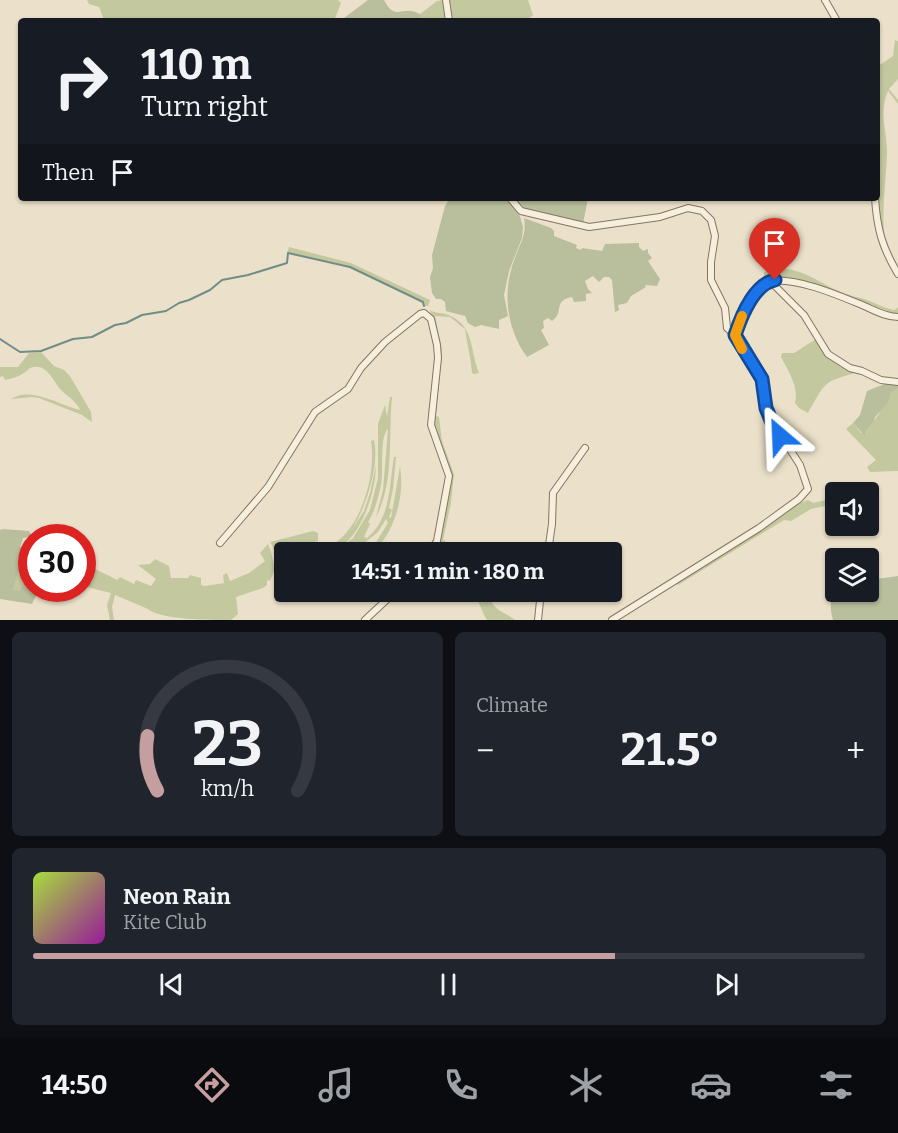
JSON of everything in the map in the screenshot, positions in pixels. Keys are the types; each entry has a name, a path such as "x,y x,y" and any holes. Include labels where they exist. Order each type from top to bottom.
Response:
{"street":[{"path":"446,0 449,18"},
{"path":"825,0 835,18"},
{"path":"512,201 521,212 589,227 660,217 688,208 702,211 711,220 715,236 710,274 725,308 727,328 735,335 762,379 766,408 771,420 800,465 808,489 799,499 759,528 612,620"},
{"path":"875,201 877,226 881,241 886,255 898,274"},
{"path":"735,335 753,297 770,281 783,281 821,290 886,316 898,317"},
{"path":"770,281 804,315 828,354 850,368 881,380 898,382"},
{"path":"220,543 268,487 315,412 348,389 362,368 396,331 424,313 431,319 438,358 431,425 449,476 436,542"},
{"path":"549,542 553,493 585,448"},
{"path":"364,620 384,602"},
{"path":"538,620 540,602"}],"green space":[{"path":"87,0 338,0 341,3 335,18 103,18 99,7 89,4"},
{"path":"368,0 384,0 388,7 396,12 414,11 420,14 420,18 344,18"},
{"path":"443,0 446,18 420,18 420,14 437,1"},
{"path":"448,0 528,0 533,15 530,18 451,18"},
{"path":"895,40 898,41 898,79 889,89 898,100 898,104 888,91 884,107 887,155 883,217 887,247 896,262 898,271 882,240 878,201 880,65 893,56"},
{"path":"448,201 510,201 519,213 523,227 522,238 509,271 504,295 508,316 499,320 499,329 481,325 475,327 468,323 465,316 446,311 445,302 436,299 432,293 430,277 433,268 432,255"},
{"path":"515,201 587,201 583,224 522,210"},
{"path":"524,218 551,228 554,236 577,245 576,248 581,250 582,248 602,251 605,244 639,243 643,251 648,249 652,258 648,261 660,279 657,286 645,285 646,287 631,296 627,303 618,305 619,310 615,312 612,280 604,277 599,282 593,276 585,281 592,293 586,294 586,301 574,302 572,297 562,301 556,318 552,321 548,318 543,321 544,328 541,330 549,345 527,357 514,334 508,309 508,283 524,234"},
{"path":"289,247 351,263 430,300 428,306 425,306 423,301 346,265 287,253"},
{"path":"783,269 804,274 840,292 886,308 895,310 898,307 898,315 892,315 785,278 776,277 764,282 764,272"},
{"path":"430,310 448,315 463,325 467,332 470,340 479,373 472,373 465,329 450,317 435,316 442,350 436,416 439,417 442,441 454,474 451,503 443,540 446,542 435,542 451,474 433,425 439,350 437,331"},
{"path":"816,339 828,356 858,372 827,384 808,413 795,403 794,385 781,357 782,353 794,353"},
{"path":"41,352 54,366 64,370 70,376 91,412 92,422 82,415 39,398 11,399 36,395 80,410 48,372 40,367 30,368 22,374 5,380 3,376 0,377 0,367 18,367 29,353"},
{"path":"887,383 898,384 898,388 891,393 887,404 875,417 864,435 853,423 860,415 867,391"},
{"path":"898,388 898,471 870,472 867,467 876,460 846,429 853,423 861,433 866,433 891,393"},
{"path":"390,397 392,397 390,458 386,489 376,517 383,490 388,429 383,446 381,485 364,537 367,538 375,530 385,511 394,457 396,457 393,489 389,508 392,510 389,517 391,518 400,467 401,489 397,512 382,542 376,542 388,523 386,519 378,532 366,542 348,542 353,538 370,510 378,478 378,424 385,405 387,417"},
{"path":"374,440 375,451 373,475 361,511 351,531 364,511 376,465 370,501 352,536 347,542 336,542 349,529 362,506 372,466 371,441"},
{"path":"808,500 813,503 825,500 825,506 811,509 791,521 784,520 678,585 676,583 792,506"},
{"path":"0,530 18,530 18,570 13,590 18,591 18,602 0,599"},
{"path":"313,531 318,533 318,541 274,542 274,549 270,542"},
{"path":"268,544 274,565 270,581 267,580 267,585 263,588 236,597 238,614 231,620 187,619 163,615 115,595 112,607 114,620 110,620 107,605 111,593 96,589 96,569 117,580 120,577 134,584 136,580 151,586 156,579 138,565 150,564 155,559 169,566 171,578 188,578 190,575 201,578 201,585 205,586 224,583 223,575 227,573 230,581 249,573 265,561 260,553"},
{"path":"18,561 18,592 13,590"},
{"path":"898,576 898,620 833,620 832,602 879,602 879,579"},
{"path":"478,602 492,602 515,620 487,620"}],"waterway":[{"path":"0,339 20,352 41,351 73,339 92,337 142,315 166,311 210,290 222,280 287,263 288,253 350,267 423,302 424,306"}],"slow traffic":[{"path":"742,316 735,335 742,349"}],"route":[{"path":"775,280 765,284 753,297 742,316 735,335 759,372 766,408 780,436"}]}
